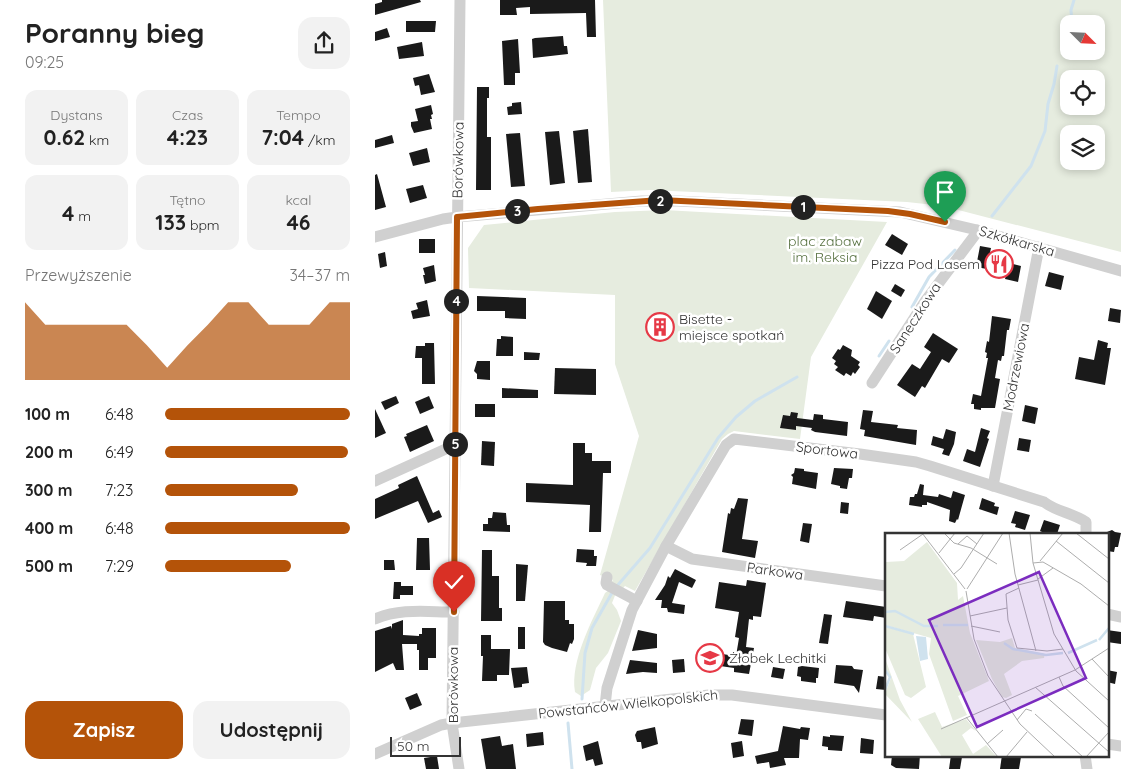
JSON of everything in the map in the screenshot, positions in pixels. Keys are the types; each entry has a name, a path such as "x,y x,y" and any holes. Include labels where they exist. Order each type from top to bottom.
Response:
{"street":[{"name":"Borówkowa","path":"459,0 452,723 459,769"},
{"name":"Szkółkarska","path":"375,237 457,217 660,200 900,212 977,230 1121,271"},
{"name":"Saneczkowa","path":"872,383 926,300 975,236 977,230"},
{"name":"Modrzewiowa","path":"993,486 1039,247"},
{"name":"Sportowa","path":"605,706 607,688 628,620 637,601 666,546 726,445 734,439 916,462 1044,502 1053,509 1079,517 1086,522 1087,533"},
{"path":"375,480 448,448 455,447"},
{"name":"Parkowa","path":"666,546 692,559 885,586"},
{"path":"608,582 637,601"},
{"path":"375,619 399,611 454,612"},
{"name":"Powstańców Wielkopolskich","path":"375,754 441,725 452,723 720,694 885,715"},
{"path":"1085,756 1087,769"}],"green space":[{"path":"603,0 1121,0 1121,252 943,206 907,202 650,190 611,192"},
{"name":"plac zabaw im. Reksia","path":"664,210 887,222 811,357 800,439 734,431 722,439 635,591 625,586 622,589 611,582 613,580 600,575 639,436 615,364 615,295 469,288 468,248 484,225 615,212"},
{"path":"609,590 616,593 612,603 621,621 608,653 596,668 590,690 581,696 575,692 574,680 579,654 594,616 605,593"}],"building":[{"path":"382,0 420,0 421,2 375,15 375,4 382,2"},
{"path":"500,0 595,0 596,37 587,37 586,13 530,14 530,7 516,8 517,15 500,15"},
{"path":"406,21 436,21 435,32 406,32"},
{"path":"387,28 390,37 375,41 375,32"},
{"path":"563,36 564,46 567,46 568,54 533,58 532,39"},
{"path":"518,39 520,73 515,73 515,85 504,85 502,41"},
{"path":"422,42 424,56 399,59 397,47"},
{"path":"429,74 435,92 421,95 419,85 415,86 413,78"},
{"path":"477,87 489,87 489,98 487,98 487,137 491,137 491,190 476,190"},
{"path":"521,102 522,114 508,115 507,107 512,106 512,103"},
{"path":"431,105 433,114 431,115 432,119 430,119 432,129 414,133 411,122 418,121 415,109"},
{"path":"588,129 592,182 578,183 573,131"},
{"path":"559,131 565,183 550,185 545,132"},
{"path":"520,133 525,186 511,187 506,134"},
{"path":"392,135 394,143 375,148 375,140"},
{"path":"427,148 430,162 413,166 409,153"},
{"path":"377,174 386,207 375,210 375,175"},
{"path":"423,185 427,198 410,203 406,189"},
{"path":"892,234 908,244 902,255 885,245"},
{"path":"419,239 435,239 435,253 419,253"},
{"path":"980,246 991,248 989,258 1021,266 1018,282 1005,279 1007,271 976,267"},
{"path":"385,252 387,266 380,268 378,254"},
{"path":"434,265 436,281 425,284 423,268"},
{"path":"1049,272 1064,276 1061,290 1045,286"},
{"path":"895,284 905,290 901,297 891,291"},
{"path":"876,291 892,301 882,319 867,309"},
{"path":"477,296 526,298 526,319 505,318 505,311 477,311"},
{"path":"427,300 430,316 413,319 411,311 418,309 416,303"},
{"path":"1110,308 1121,310 1120,323 1108,321"},
{"path":"992,316 1011,319 1009,330 1007,330 1004,356 1002,356 1001,361 998,360 995,378 1000,379 995,408 974,409 974,404 971,404 973,394 981,396 988,358 986,358 987,353 985,352 987,341 989,342"},
{"path":"933,333 958,349 949,363 942,359 925,388 922,386 915,397 897,385 912,364 920,369 931,352 924,347"},
{"path":"501,336 513,337 513,356 496,356 497,339 501,339"},
{"path":"1098,340 1108,343 1107,348 1111,348 1105,385 1075,379 1079,357 1094,360"},
{"path":"425,343 434,343 435,384 422,384 422,358 415,358 416,346 425,346"},
{"path":"843,345 852,350 851,356 860,362 858,365 860,367 851,376 846,373 844,376 835,370 838,367 834,364 836,361 832,358"},
{"path":"524,352 540,353 539,360 524,360"},
{"path":"477,361 490,361 490,380 477,379 477,374 474,371"},
{"path":"555,368 596,369 596,395 554,394"},
{"path":"502,388 538,390 538,398 502,398"},
{"path":"396,396 399,403 385,410 381,402"},
{"path":"429,396 434,408 420,414 415,402"},
{"path":"475,404 495,404 495,417 475,417"},
{"path":"1025,405 1038,408 1035,424 1022,421"},
{"path":"375,409 386,433 375,438"},
{"path":"863,410 873,411 871,422 898,425 897,428 917,430 916,445 864,436 865,430 860,429"},
{"path":"791,412 798,413 797,418 813,420 814,414 823,415 823,419 848,422 847,436 815,432 811,430 812,428 796,426 796,430 780,428 783,415 790,416"},
{"path":"427,425 434,441 410,452 404,437 407,436 406,434"},
{"path":"981,428 990,431 980,467 963,461 967,449 975,452"},
{"path":"946,429 956,432 949,456 942,454 944,449 931,445 933,436 943,439"},
{"path":"1019,438 1031,440 1029,452 1017,450"},
{"path":"482,441 495,442 494,466 481,465"},
{"path":"573,443 585,443 585,453 592,453 592,461 611,461 611,473 603,473 601,532 589,532 590,505 526,502 526,483 573,485"},
{"path":"795,468 818,473 816,489 792,484 793,477 791,475 794,473"},
{"path":"834,468 853,469 852,478 849,478 847,489 831,484"},
{"path":"417,476 433,513 439,510 442,517 428,523 418,501 375,519 375,499 399,488 398,485"},
{"path":"920,484 924,485 923,495 938,497 939,494 951,498 953,491 965,495 958,520 955,523 949,521 950,510 927,502 927,505 922,505 922,507 909,505 910,497 914,497 917,494"},
{"path":"738,498 748,499 742,539 758,541 755,558 722,552 728,513 730,514 731,508 734,509"},
{"path":"982,498 995,503 994,506 999,507 997,515 979,509"},
{"path":"841,502 849,503 848,514 840,513"},
{"path":"1015,511 1030,515 1025,530 1015,527 1016,524 1011,523"},
{"path":"493,512 506,513 510,532 483,531 483,524 488,524 488,518 492,518"},
{"path":"1044,520 1060,525 1057,533 1044,533 1040,531"},
{"path":"803,523 812,524 809,543 800,541"},
{"path":"1112,530 1121,533 1118,547 1115,547 1114,552 1109,551 1109,533 1107,532"},
{"path":"417,538 429,538 430,570 416,570"},
{"path":"577,549 594,550 594,556 597,556 596,566 586,566 587,563 576,562"},
{"path":"482,550 492,550 492,576 499,576 499,608 502,608 502,621 481,621"},
{"path":"384,560 394,560 395,570 384,570"},
{"path":"516,564 528,565 525,601 516,601"},
{"path":"675,569 696,580 692,588 679,582 672,603 685,605 684,614 668,612 667,608 661,608 662,600 655,600 665,585 668,576 670,578"},
{"path":"747,580 766,583 761,617 753,616 753,620 749,619 746,647 754,648 749,674 734,672 734,668 706,664 708,652 736,656 739,638 735,637 739,612 715,608 719,582 746,586"},
{"path":"394,582 401,582 401,586 413,586 413,595 400,595 400,599 393,599"},
{"path":"544,601 565,601 565,620 569,620 569,624 574,624 574,639 572,644 570,643 567,652 552,648 543,642"},
{"path":"846,601 885,607 885,618 874,616 873,621 843,617"},
{"path":"824,614 832,615 828,644 819,643"},
{"path":"403,620 403,635 419,636 419,634 422,634 422,628 436,628 436,658 428,658 428,670 419,670 419,650 417,650 417,644 402,644 404,670 396,670 393,663 375,672 375,631 391,626 392,629 392,624"},
{"path":"518,627 525,627 525,649 518,649"},
{"path":"638,630 657,634 657,648 632,651"},
{"path":"1109,630 1121,632 1121,644 1109,642"},
{"path":"481,635 491,635 491,649 510,649 509,675 497,675 497,681 482,681 483,656 481,656"},
{"path":"684,659 685,672 673,673 672,660"},
{"path":"630,660 657,663 657,673 626,674"},
{"path":"836,665 852,666 854,669 863,670 859,693 854,686 834,683"},
{"path":"527,667 529,683 522,684 522,687 514,688 511,668"},
{"path":"773,667 785,669 783,679 771,677"},
{"path":"798,667 819,668 816,683 801,681 801,677 797,676"},
{"path":"1109,670 1117,672 1115,684 1109,682"},
{"path":"878,676 885,677 885,690 876,689"},
{"path":"417,693 422,705 410,710 405,698"},
{"path":"741,719 754,720 752,736 738,734"},
{"path":"783,726 800,729 801,727 810,728 808,740 800,739 799,758 784,758 786,765 770,768 769,762 757,764 755,756 778,751"},
{"path":"655,727 658,744 642,749 641,742 637,742 635,735 637,731"},
{"path":"543,732 544,745 527,747 526,734"},
{"path":"830,735 844,736 842,751 828,750 828,747 822,746 823,736 830,737"},
{"path":"500,736 502,746 513,744 516,769 486,769 481,739"},
{"path":"861,738 874,740 873,754 860,753"},
{"path":"598,741 603,764 595,766 593,759 586,761 583,746"},
{"path":"742,741 744,756 733,758 731,743"},
{"path":"437,756 439,769 426,769 424,758"},
{"path":"892,756 920,756 919,769 896,768 891,765"},
{"path":"951,756 962,757 960,769 949,769"},
{"path":"1002,756 1021,757 1019,769 1000,769"}],"waterway":[{"path":"1071,15 1074,0"},
{"path":"992,216 1031,166 1045,131 1048,104 1057,66"},
{"path":"912,307 929,277 955,250"},
{"path":"879,356 889,341"},
{"path":"617,586 650,548 718,438 736,417 755,401 797,377"},
{"path":"582,699 585,653 592,628 613,591"},
{"path":"568,723 572,769"}],"place":[{"name":"Pizza Pod Lasem","path":"999,264"},
{"name":"Bisette - miejsce spotkań","path":"660,327"},
{"name":"Żłobek Lechitki","path":"710,658"}],"route":[{"path":"454,612 457,217 660,200 888,211 945,222"}]}
